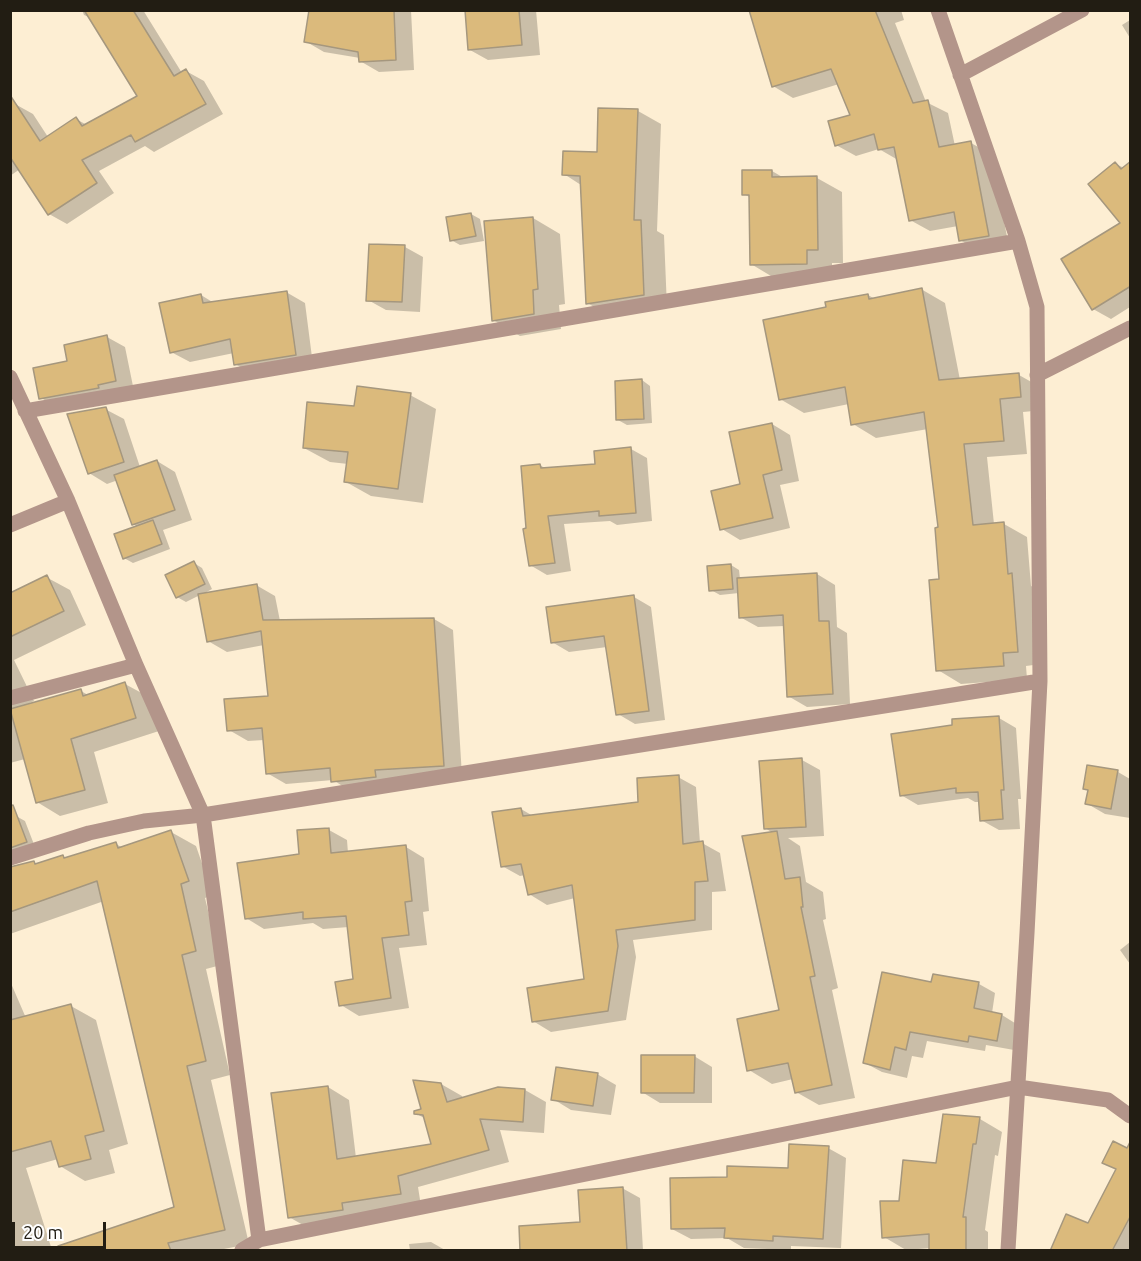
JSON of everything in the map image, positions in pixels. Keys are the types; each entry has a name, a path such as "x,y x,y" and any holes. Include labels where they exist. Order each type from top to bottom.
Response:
{"street":[{"path":"938,10 1018,241 1037,307 1040,681 1008,1251"},
{"path":"960,75 1082,10"},
{"path":"25,411 1018,241"},
{"path":"1037,375 1131,328"},
{"path":"10,377 68,501 136,665 203,814 259,1240"},
{"path":"10,525 68,501"},
{"path":"10,698 136,665"},
{"path":"10,858 89,833 144,821 203,814 1040,681"},
{"path":"242,1251 259,1240 1017,1087 1108,1100 1131,1116"}],"building":[{"path":"84,10 133,10 174,76 186,69 206,104 135,142 131,135 82,160 97,183 48,215 10,157 10,95 40,141 76,117 82,126 137,96"},
{"path":"309,10 394,10 396,60 359,62 358,52 304,42"},
{"path":"465,10 519,10 522,45 468,50"},
{"path":"749,10 875,10 913,103 928,100 939,147 971,141 989,236 959,241 954,212 909,221 894,147 878,150 874,134 835,146 828,121 850,115 831,69 772,87"},
{"path":"598,108 638,109 634,220 641,220 644,295 586,304 580,176 562,175 563,151 597,152"},
{"path":"1131,161 1131,286 1092,310 1061,259 1120,223 1088,184 1115,162 1121,169"},
{"path":"742,170 772,170 772,177 817,176 818,250 807,250 807,264 750,265 749,195 742,195"},
{"path":"471,213 476,236 450,241 446,217"},
{"path":"533,217 538,289 533,290 534,314 492,321 484,221"},
{"path":"369,244 405,245 402,302 366,301"},
{"path":"922,288 939,380 1019,373 1021,397 1000,399 1004,441 964,444 973,525 1004,522 1008,574 1012,573 1018,652 1003,653 1004,666 936,671 929,580 939,579 935,528 938,527 924,412 851,425 845,387 779,400 763,320 826,307 825,302 868,294 869,299"},
{"path":"287,291 296,355 234,365 230,339 170,353 159,303 201,294 203,303"},
{"path":"107,335 116,381 98,385 99,388 39,399 33,368 67,361 64,345"},
{"path":"642,379 644,419 616,420 615,381"},
{"path":"357,386 411,393 398,489 344,482 348,452 303,448 307,402 354,406"},
{"path":"106,407 124,462 88,474 67,414"},
{"path":"772,423 782,470 763,475 773,518 720,530 711,491 740,484 729,432"},
{"path":"631,447 636,513 599,516 599,511 548,516 555,563 529,566 523,529 526,528 521,466 540,464 541,468 595,464 594,451"},
{"path":"157,460 175,510 132,525 114,475"},
{"path":"153,520 162,544 123,559 114,534"},
{"path":"194,561 205,584 176,598 165,575"},
{"path":"731,564 733,589 709,591 707,566"},
{"path":"817,573 819,621 829,621 833,694 787,697 783,615 739,618 737,578"},
{"path":"47,575 64,611 10,637 10,593"},
{"path":"257,584 263,620 434,618 444,766 375,770 376,777 331,782 330,768 266,774 262,728 227,731 224,699 268,696 261,631 207,642 198,594"},
{"path":"634,595 649,711 616,715 604,636 551,643 546,607"},
{"path":"125,682 136,718 71,739 85,790 36,803 10,709 81,689 83,696"},
{"path":"999,716 1004,790 1001,790 1003,819 980,821 978,792 956,793 956,788 900,796 891,734 952,725 952,719"},
{"path":"802,758 806,827 764,829 759,761"},
{"path":"1087,765 1118,770 1111,809 1085,804 1088,790 1083,789"},
{"path":"679,775 683,844 703,841 708,881 695,882 695,920 616,930 618,946 608,1011 532,1022 527,988 584,979 572,885 528,895 521,864 501,867 492,812 521,808 523,816 638,802 637,778"},
{"path":"13,805 27,842 10,848 10,806"},
{"path":"329,828 331,853 406,845 412,901 405,902 409,935 382,938 391,998 339,1006 335,982 353,979 346,916 303,919 303,912 245,919 237,863 299,854 297,830"},
{"path":"171,830 189,881 181,884 196,951 182,955 206,1061 187,1066 225,1230 168,1243 171,1251 59,1251 58,1246 174,1207 97,881 10,912 10,867 34,861 35,864 63,855 64,858 116,842 118,848"},
{"path":"777,831 785,879 800,877 803,907 801,907 815,976 810,977 832,1085 795,1093 788,1063 747,1071 737,1019 779,1010 742,836"},
{"path":"882,972 931,982 933,974 979,982 974,1008 1002,1014 997,1041 969,1036 968,1042 910,1032 906,1050 895,1047 890,1070 863,1063"},
{"path":"71,1004 104,1131 85,1136 91,1159 59,1167 51,1141 10,1152 10,1020"},
{"path":"641,1055 695,1055 694,1093 641,1093"},
{"path":"556,1067 598,1073 593,1106 551,1100"},
{"path":"413,1080 441,1083 447,1102 498,1087 525,1089 523,1122 480,1119 489,1150 398,1176 401,1194 342,1203 343,1210 288,1218 271,1093 328,1086 337,1159 431,1144 423,1115 414,1114 414,1111 421,1109"},
{"path":"943,1114 980,1117 976,1144 973,1144 963,1217 966,1217 966,1251 929,1251 929,1234 882,1238 880,1201 899,1201 903,1160 936,1163"},
{"path":"1131,1140 1131,1215 1112,1251 1050,1251 1066,1214 1088,1223 1116,1169 1102,1163 1113,1141 1127,1148"},
{"path":"789,1144 829,1146 823,1239 773,1236 773,1241 724,1238 725,1228 671,1229 670,1178 727,1177 727,1166 788,1168"},
{"path":"623,1187 627,1251 520,1251 519,1226 580,1222 578,1190"}]}
